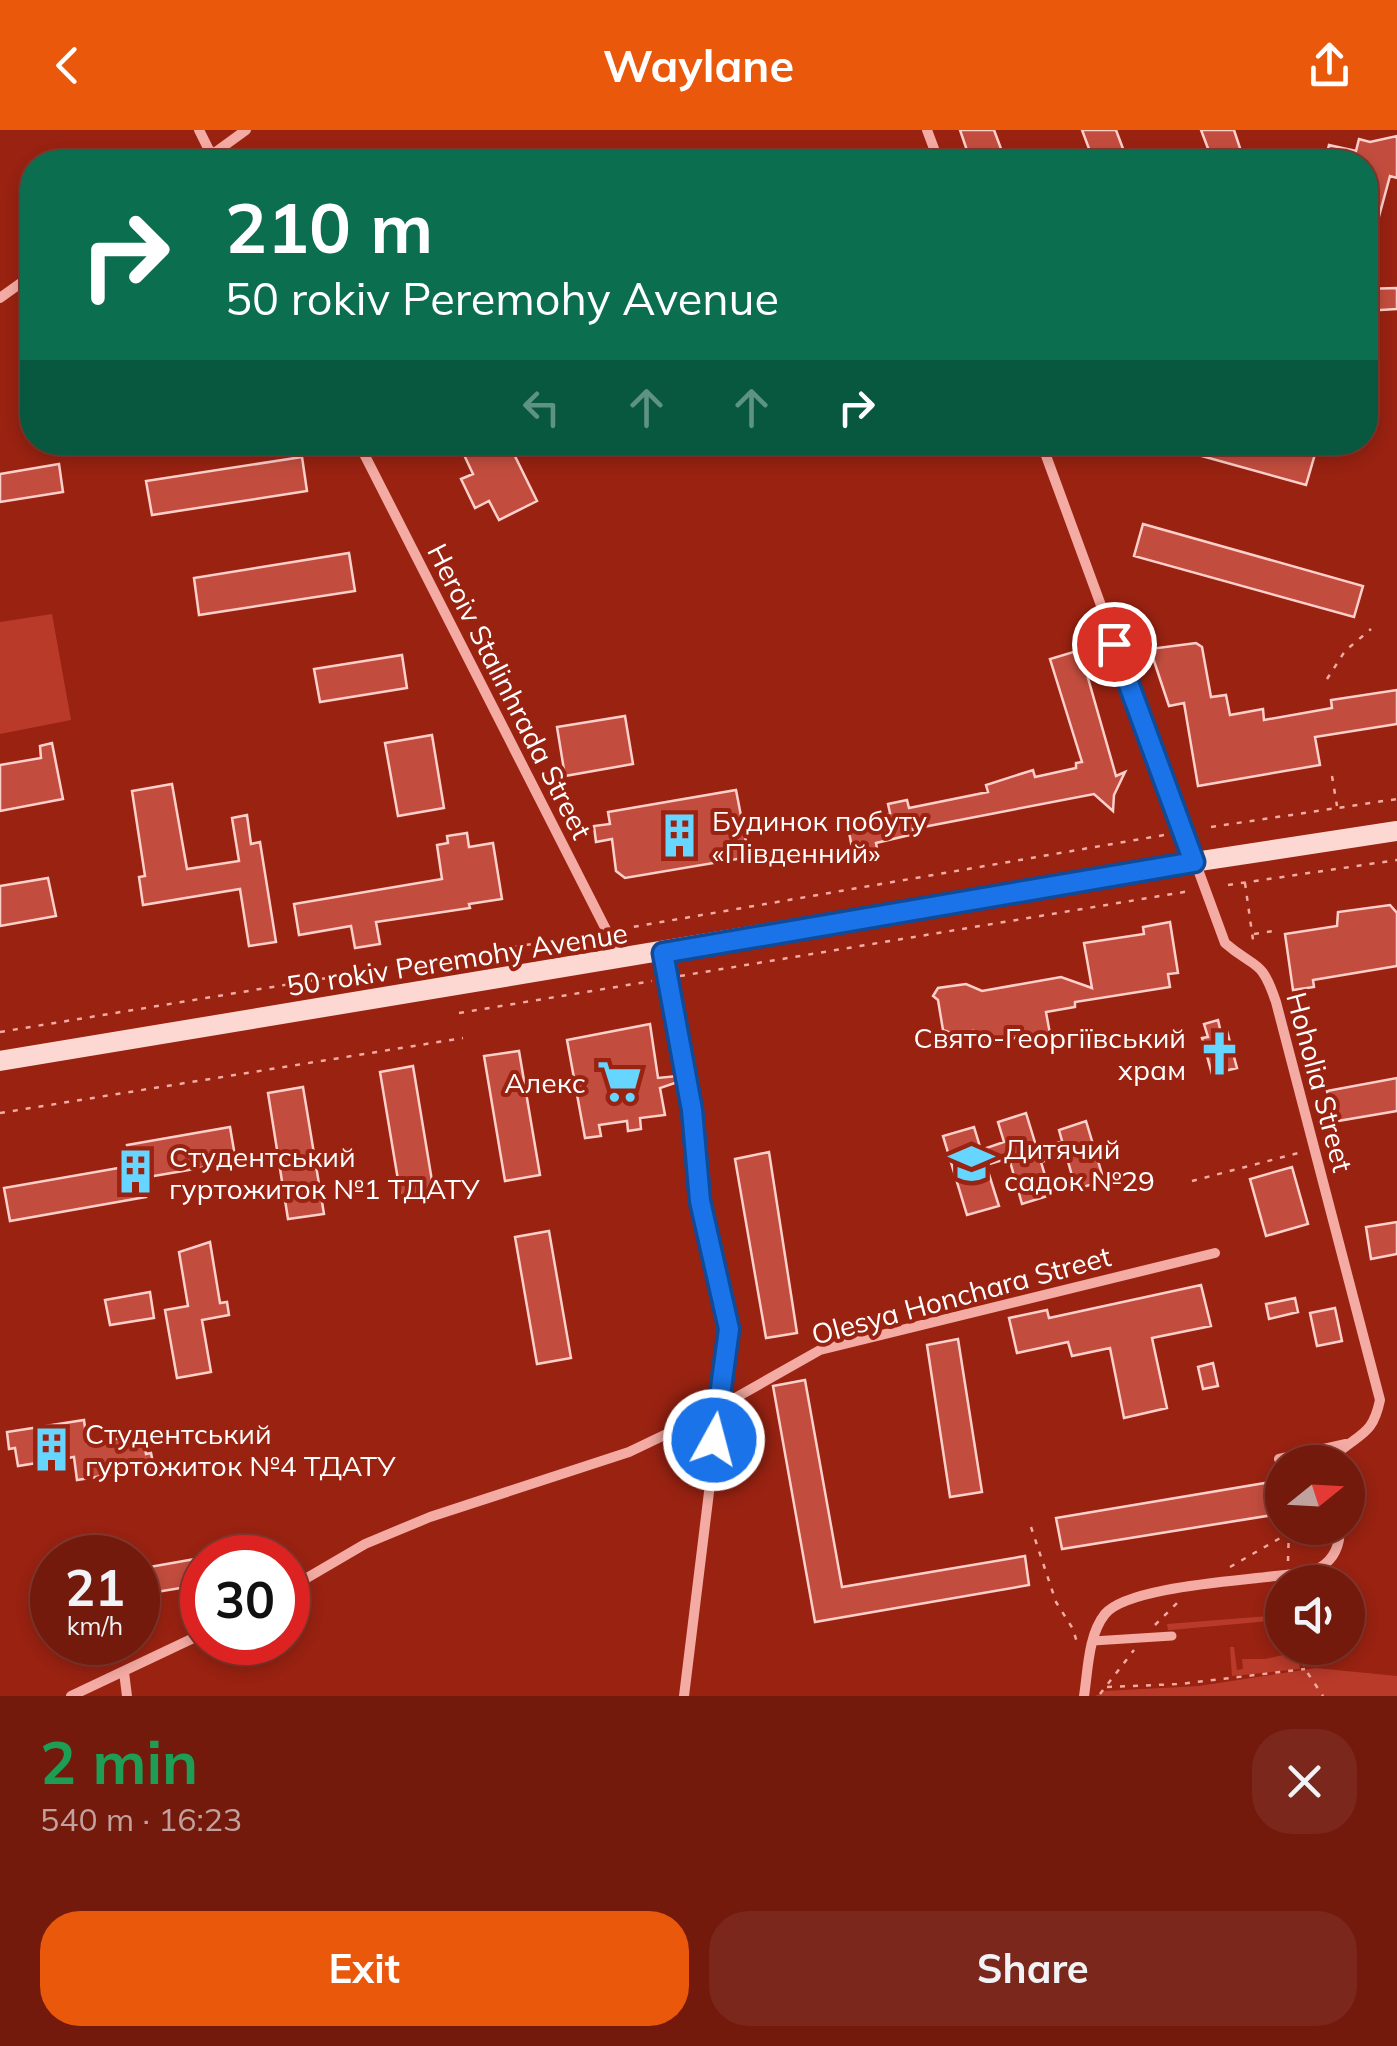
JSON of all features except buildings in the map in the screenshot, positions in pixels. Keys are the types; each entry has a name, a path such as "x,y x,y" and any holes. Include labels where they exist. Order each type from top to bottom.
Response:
{"main road":[{"name":"50 rokiv Peremohy Avenue","path":"0,1062 1397,831"}],"street":[{"path":"222,150 246,130"},
{"name":"Heroiv Stalinhrada Street","path":"365,455 621,960"},
{"name":"Hoholia Street","path":"1046,455 1226,944 1255,961 1268,978 1380,1400 1366,1435 1348,1445"},
{"path":"663,953 692,1110 700,1201 729,1329 684,1696"},
{"name":"Olesya Honchara Street","path":"310,1576 365,1544 430,1517 629,1452 833,1346 1215,1253"},
{"path":"1341,1445 1350,1443"},
{"path":"1322,1565 1336,1552 1337,1545"},
{"path":"1084,1696 1093,1641 1105,1614 1138,1596 1265,1578"},
{"path":"1093,1641 1172,1636"},
{"path":"71,1696 180,1645"},
{"path":"124,1672 127,1696"}],"path":[{"path":"1327,680 1345,652 1370,630"},
{"path":"1332,776 1337,808"},
{"path":"1211,828 1397,798"},
{"path":"0,1032 1176,833"},
{"path":"1228,885 1397,860"},
{"path":"1245,883 1253,940"},
{"path":"458,1014 1196,890"},
{"path":"1252,934 1273,931"},
{"path":"0,1112 462,1038"},
{"path":"1192,1180 1315,1149"},
{"path":"1031,1527 1056,1602 1078,1645"},
{"path":"1228,1569 1266,1545"},
{"path":"1100,1694 1167,1611 1198,1586"},
{"path":"1304,1665 1323,1696"},
{"path":"1105,1687 1180,1684 1305,1669"}],"shaded area":[{"path":"52,614 71,720 0,734 0,622"},
{"path":"1265,1616 1265,1621 1171,1630 1167,1624"},
{"path":"1230,1647 1234,1647 1237,1670 1243,1669 1242,1659 1265,1659 1265,1665 1300,1665 1300,1669 1232,1676"},
{"path":"1316,1668 1397,1676 1397,1696 1095,1696 1105,1691 1199,1686"}],"place":[{"name":"Будинок побуту «Південний»","path":"679,836"},
{"name":"Свято-Георгіївський храм","path":"1219,1053"},
{"name":"Алекс","path":"619,1082"},
{"name":"Дитячий садок №29","path":"971,1164"},
{"name":"Студентський гуртожиток №1 ТДАТУ","path":"136,1172"},
{"name":"Студентський гуртожиток №4 ТДАТУ","path":"52,1449"}],"route":[{"path":"714,1440 729,1329 700,1201 692,1110 663,953 1194,862 1114,644"}]}
